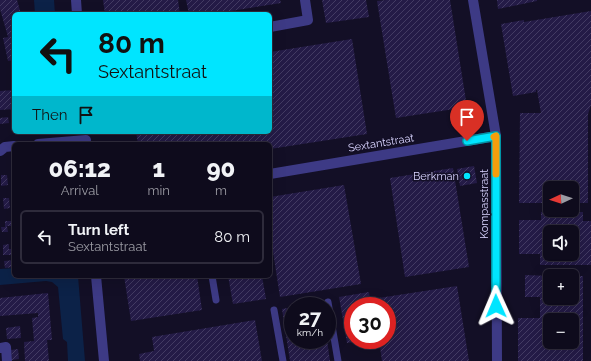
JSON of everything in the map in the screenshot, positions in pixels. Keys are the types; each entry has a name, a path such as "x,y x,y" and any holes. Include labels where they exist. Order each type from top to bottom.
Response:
{"street":[{"path":"76,0 77,12"},
{"path":"272,27 308,20 304,0"},
{"name":"Kompasstraat","path":"473,0 496,136 497,361"},
{"name":"Sextantstraat","path":"272,174 496,136"},
{"path":"57,142 86,139"},
{"path":"0,151 5,147 12,146"},
{"path":"96,278 104,361"},
{"path":"0,348 6,347 7,361"}],"lane":[{"path":"212,278 216,300"},
{"path":"274,310 283,361"},
{"path":"336,349 338,361"}],"water":[{"path":"34,0 54,0 55,12 35,12"},
{"path":"12,268 12,278 78,278 85,361 68,361 67,342 63,339 58,287 52,282 46,281 0,285 0,269"}],"building":[{"path":"0,0 17,0 20,12 12,12 12,60 8,61 3,38 8,37 0,9"},
{"path":"103,0 178,0 180,12 105,12"},
{"path":"186,0 280,0 281,3 225,12 189,12"},
{"path":"322,0 366,0 369,17 326,23"},
{"path":"450,0 467,107 396,118 377,1"},
{"path":"497,0 537,0 537,1 498,9"},
{"path":"591,11 591,105 588,114 588,203 579,203 579,181 543,181 543,203 519,203 520,113 541,113 537,90 536,92 513,96 501,24 524,20 524,22"},
{"path":"352,39 367,134 272,149 272,142 138,142 136,134 272,134 272,52"},
{"path":"12,90 12,109 0,110 0,91"},
{"path":"8,117 9,123 0,124 0,118"},
{"path":"474,166 477,183 460,186 457,169"},
{"path":"453,168 469,267 405,277 390,178"},
{"path":"1,175 7,175 8,185 1,186"},
{"path":"344,185 361,284 280,297 272,245 272,197"},
{"path":"3,198 9,198 10,208 4,209"},
{"path":"541,212 543,212 543,217 579,217 579,212 583,212 583,221 591,221 591,265 540,265 540,254 519,254 519,220 541,220"},
{"path":"5,221 11,221 11,226 7,226 8,232 2,232 1,227 5,227"},
{"path":"9,244 9,249 12,249 12,255 3,255 3,245"},
{"path":"12,260 12,267 5,268 4,261"},
{"path":"525,275 543,276 543,305 579,305 579,276 583,276 583,361 518,361 518,318 540,318 540,297 525,297"},
{"path":"124,278 197,278 202,310 131,321"},
{"path":"228,278 262,278 266,299 233,304"},
{"path":"457,286 469,361 382,361 380,349 396,349 396,297 385,297"},
{"path":"369,292 370,297 344,297 344,326 339,297"},
{"path":"48,293 52,340 47,340 49,361 25,361 24,342 34,341 32,318 38,317 38,313 0,316 0,298"},
{"path":"282,309 284,309 284,322"},
{"path":"255,320 262,361 140,361 139,354 154,351 152,337"},
{"path":"20,326 21,338 7,339 6,328"},
{"path":"18,349 19,359 12,360 11,350"},
{"path":"288,349 328,349 330,361 290,361"}],"slow traffic":[{"path":"494,137 496,136 496,174"}],"place":[{"name":"Berkman","path":"467,176"}],"route":[{"path":"467,141 496,136 496,306"}]}
